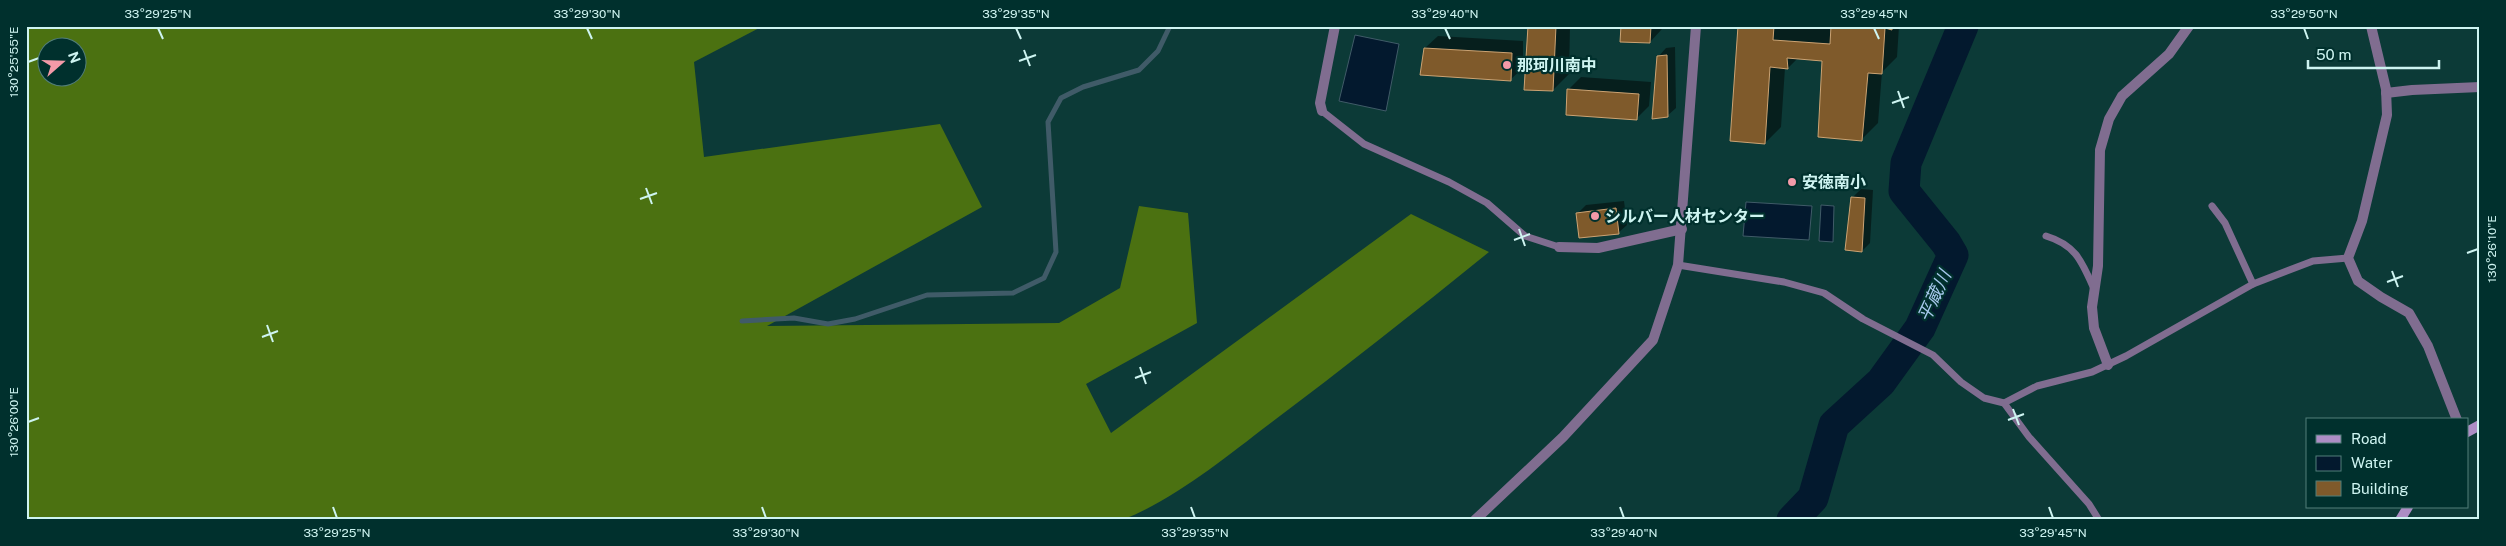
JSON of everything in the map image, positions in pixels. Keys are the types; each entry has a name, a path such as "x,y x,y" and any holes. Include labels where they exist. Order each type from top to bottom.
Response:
{"main road":[{"path":"2468,432 2480,426"},
{"path":"2400,520 2407,508"}],"street":[{"path":"1322,111 1320,103 1335,26"},
{"path":"1475,520 1563,437 1653,340 1678,265 1696,26"},
{"path":"2108,364 2094,328 2092,307 2096,291 2098,266 2100,150 2109,120 2122,96 2168,54 2189,26"},
{"path":"2372,26 2386,93 2387,115 2362,221 2348,258 2358,281 2409,313 2428,346 2456,418"},
{"path":"2386,93 2480,87"},
{"path":"1559,247 1598,248 1682,230"}],"lane":[{"path":"1322,111 1364,144 1449,182 1487,203 1525,236 1559,247"},
{"path":"2212,206 2225,223 2253,284"},
{"path":"2046,236 2069,246 2085,269 2096,291"},
{"path":"2004,403 2038,386 2092,372 2253,284 2313,261 2348,258"},
{"path":"1678,265 1784,282 1824,293 1863,319 1933,355 1961,382 1984,398 2004,403 2030,438 2089,504 2099,520"}],"green space":[{"path":"26,26 763,26 694,62 704,157 940,124 982,207 767,326 1059,323 1120,288 1139,206 1188,213 1197,323 1086,384 1111,433 1411,214 1489,252 1352,361 1216,465 1160,502 1122,520 26,520"}],"water":[{"path":"1355,35 1399,44 1386,111 1339,101"},
{"path":"1746,202 1812,206 1809,240 1743,236"},
{"path":"1821,205 1834,206 1833,242 1819,241"}],"building":[{"path":"1528,26 1556,26 1553,91 1524,90"},
{"path":"1621,26 1651,26 1650,43 1620,42"},
{"path":"1738,26 1774,26 1773,40 1830,44 1831,26 1892,26 1892,30 1885,28 1882,74 1868,73 1862,141 1818,137 1822,61 1787,58 1788,69 1770,67 1765,144 1730,141"},
{"path":"1424,48 1512,53 1511,81 1420,75"},
{"path":"1667,55 1668,117 1652,119 1657,56"},
{"path":"1567,89 1639,94 1637,120 1566,115"},
{"path":"1851,197 1865,198 1862,252 1845,250"},
{"path":"1616,208 1619,234 1579,238 1576,213"}],"waterway":[{"path":"742,321 794,318 828,324 855,319 927,295 1013,293 1044,278 1056,252 1048,122 1061,98 1083,87 1139,70 1158,51 1170,26"},
{"name":"平蔵川","path":"1792,520 1813,498 1834,425 1881,382 1920,328 1953,255 1946,243 1904,191 1906,163 1963,26"}],"place":[{"name":"那珂川南中","path":"1507,65"},
{"name":"安徳南小","path":"1792,182"},
{"name":"シルバー人材センター","path":"1595,216"}]}
